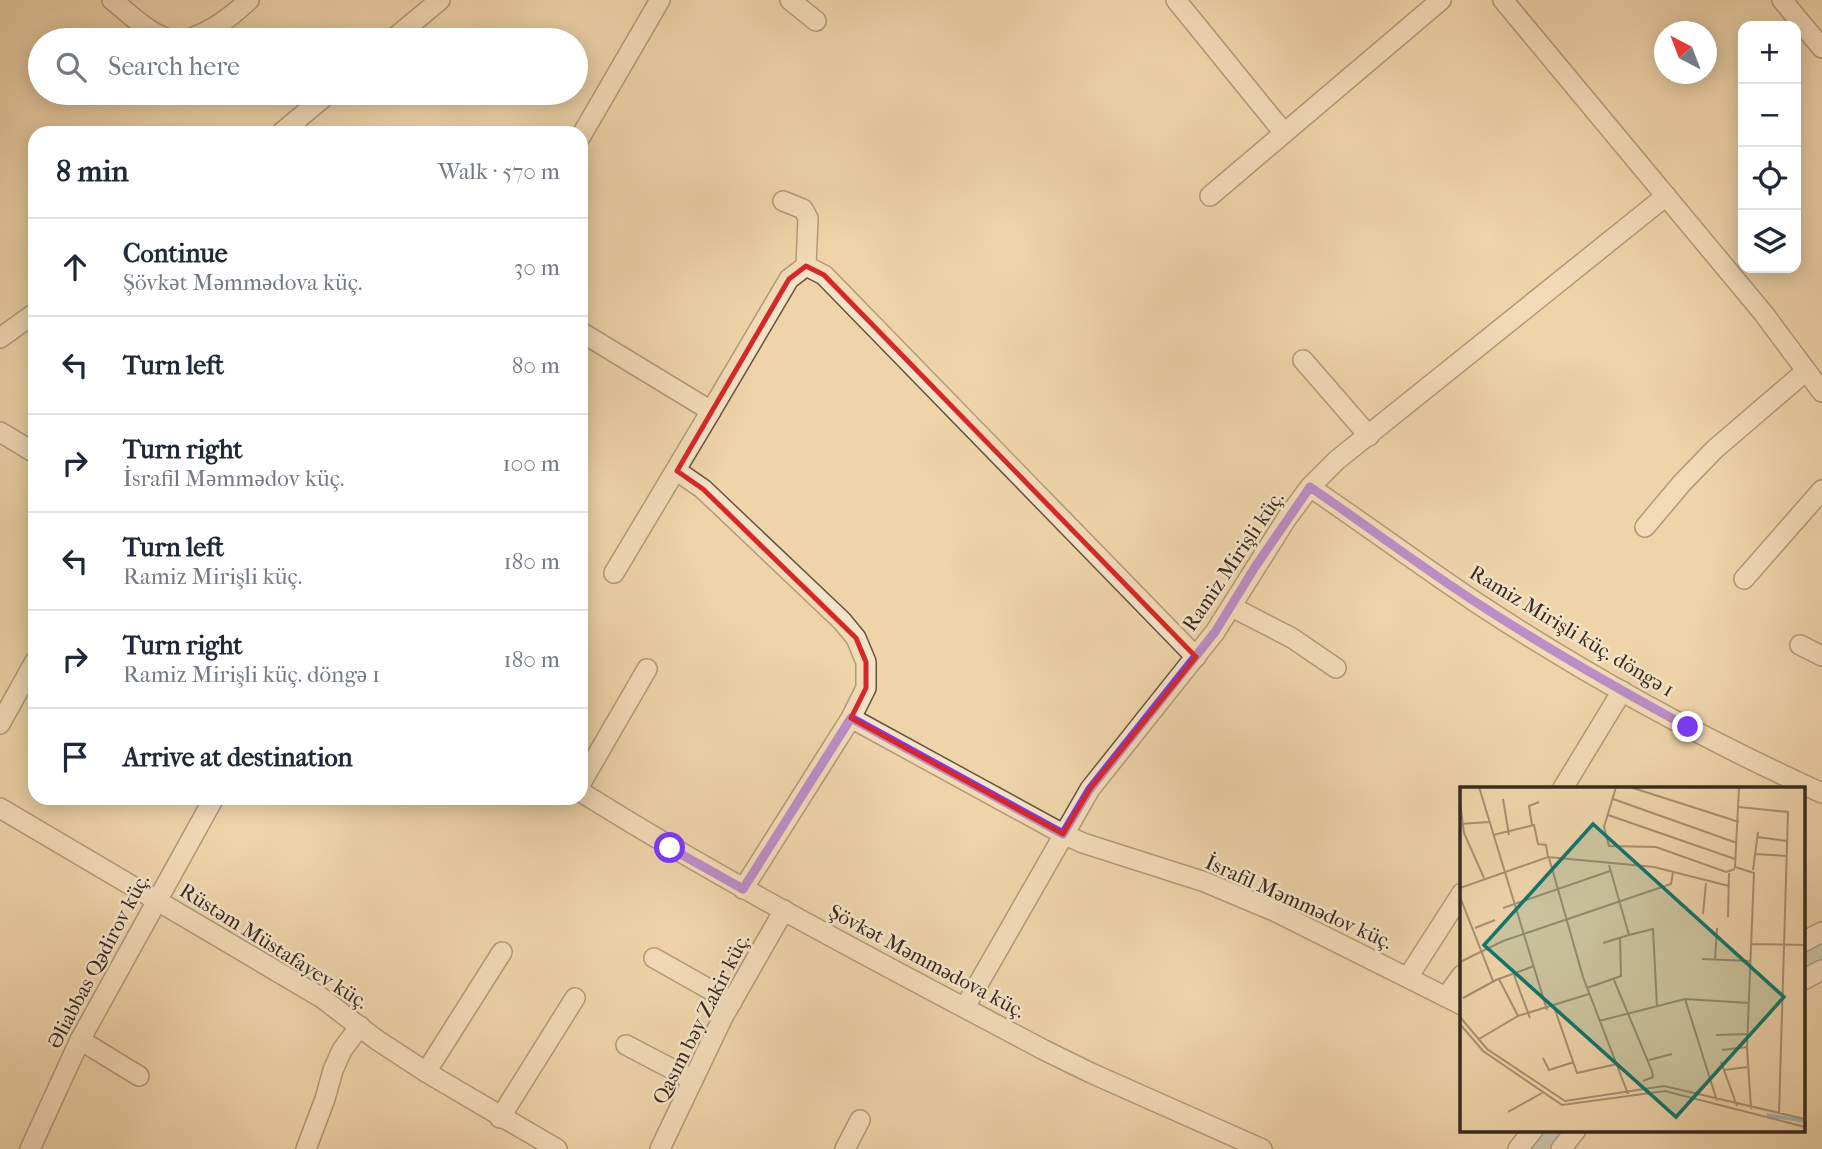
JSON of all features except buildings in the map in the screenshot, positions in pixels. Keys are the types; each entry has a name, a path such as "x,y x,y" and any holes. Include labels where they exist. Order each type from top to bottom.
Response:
{"street":[{"path":"112,0 147,28"},
{"path":"211,28 227,19 249,0"},
{"path":"406,28 440,0"},
{"path":"587,126 660,0"},
{"path":"790,0 816,21"},
{"path":"1176,0 1284,133"},
{"path":"1210,196 1441,0"},
{"path":"1503,0 1764,314 1822,392"},
{"path":"1782,0 1822,48"},
{"path":"289,126 315,105"},
{"name":"Ramiz Mirişli küç.","path":"965,1007 1090,789 1196,657 1310,487 1337,460 1665,196"},
{"path":"614,573 789,279 806,265 808,218 803,209 783,201"},
{"path":"806,265 824,275 1196,657"},
{"path":"0,338 28,318"},
{"path":"588,336 711,411"},
{"path":"1303,360 1369,436"},
{"path":"1645,527 1715,449 1806,371"},
{"path":"0,432 28,449"},
{"path":"677,471 703,489 842,621 856,638 866,662 866,688 851,718 743,889"},
{"name":"Ramiz Mirişli küç. döngə 1","path":"1310,487 1475,602 1622,691 1822,793"},
{"path":"1744,579 1822,490"},
{"path":"1232,607 1292,638 1336,668"},
{"path":"1800,645 1822,656"},
{"path":"588,771 647,669"},
{"path":"0,724 28,674"},
{"path":"1564,787 1622,691"},
{"name":"İsrafil Məmmədov küç.","path":"851,718 1063,834 1083,843 1205,882 1274,911 1454,1001"},
{"name":"Şövkət Məmmədova küç.","path":"588,796 670,848 743,889 965,1007 1091,1073 1260,1149"},
{"name":"Əliabbas Qədirov küç.","path":"30,1149 80,1040 210,805"},
{"name":"Rüstəm Müstafayev küç.","path":"0,808 322,998 377,1040 426,1072 500,1118 558,1149"},
{"path":"1408,977 1460,895"},
{"name":"Qasım bəy Zakir küç.","path":"665,1148 693,1080 732,1002 784,910"},
{"path":"1804,941 1822,932"},
{"path":"426,1072 502,952"},
{"path":"654,958 732,1002"},
{"path":"1804,980 1822,971"},
{"path":"1454,1001 1460,979"},
{"path":"500,1118 575,998"},
{"path":"306,1149 333,1070 342,1050 360,1026"},
{"path":"80,1040 139,1076"},
{"path":"626,1045 693,1080"},
{"path":"845,1149 860,1119"},
{"path":"1518,1149 1531,1132"},
{"path":"1561,1149 1574,1132"}],"highlighted area":[{"path":"806,266 824,275 1196,657 1090,789 1063,834 851,718 866,688 866,662 856,638 703,489 677,471 789,279"}],"waterway":[{"path":"1804,962 1822,953"},
{"path":"1539,1149 1552,1132"}],"route":[{"path":"670,848 743,889 851,718 1063,834 1090,789 1215,632 1287,518 1310,487 1475,602 1622,691 1688,727"}]}
